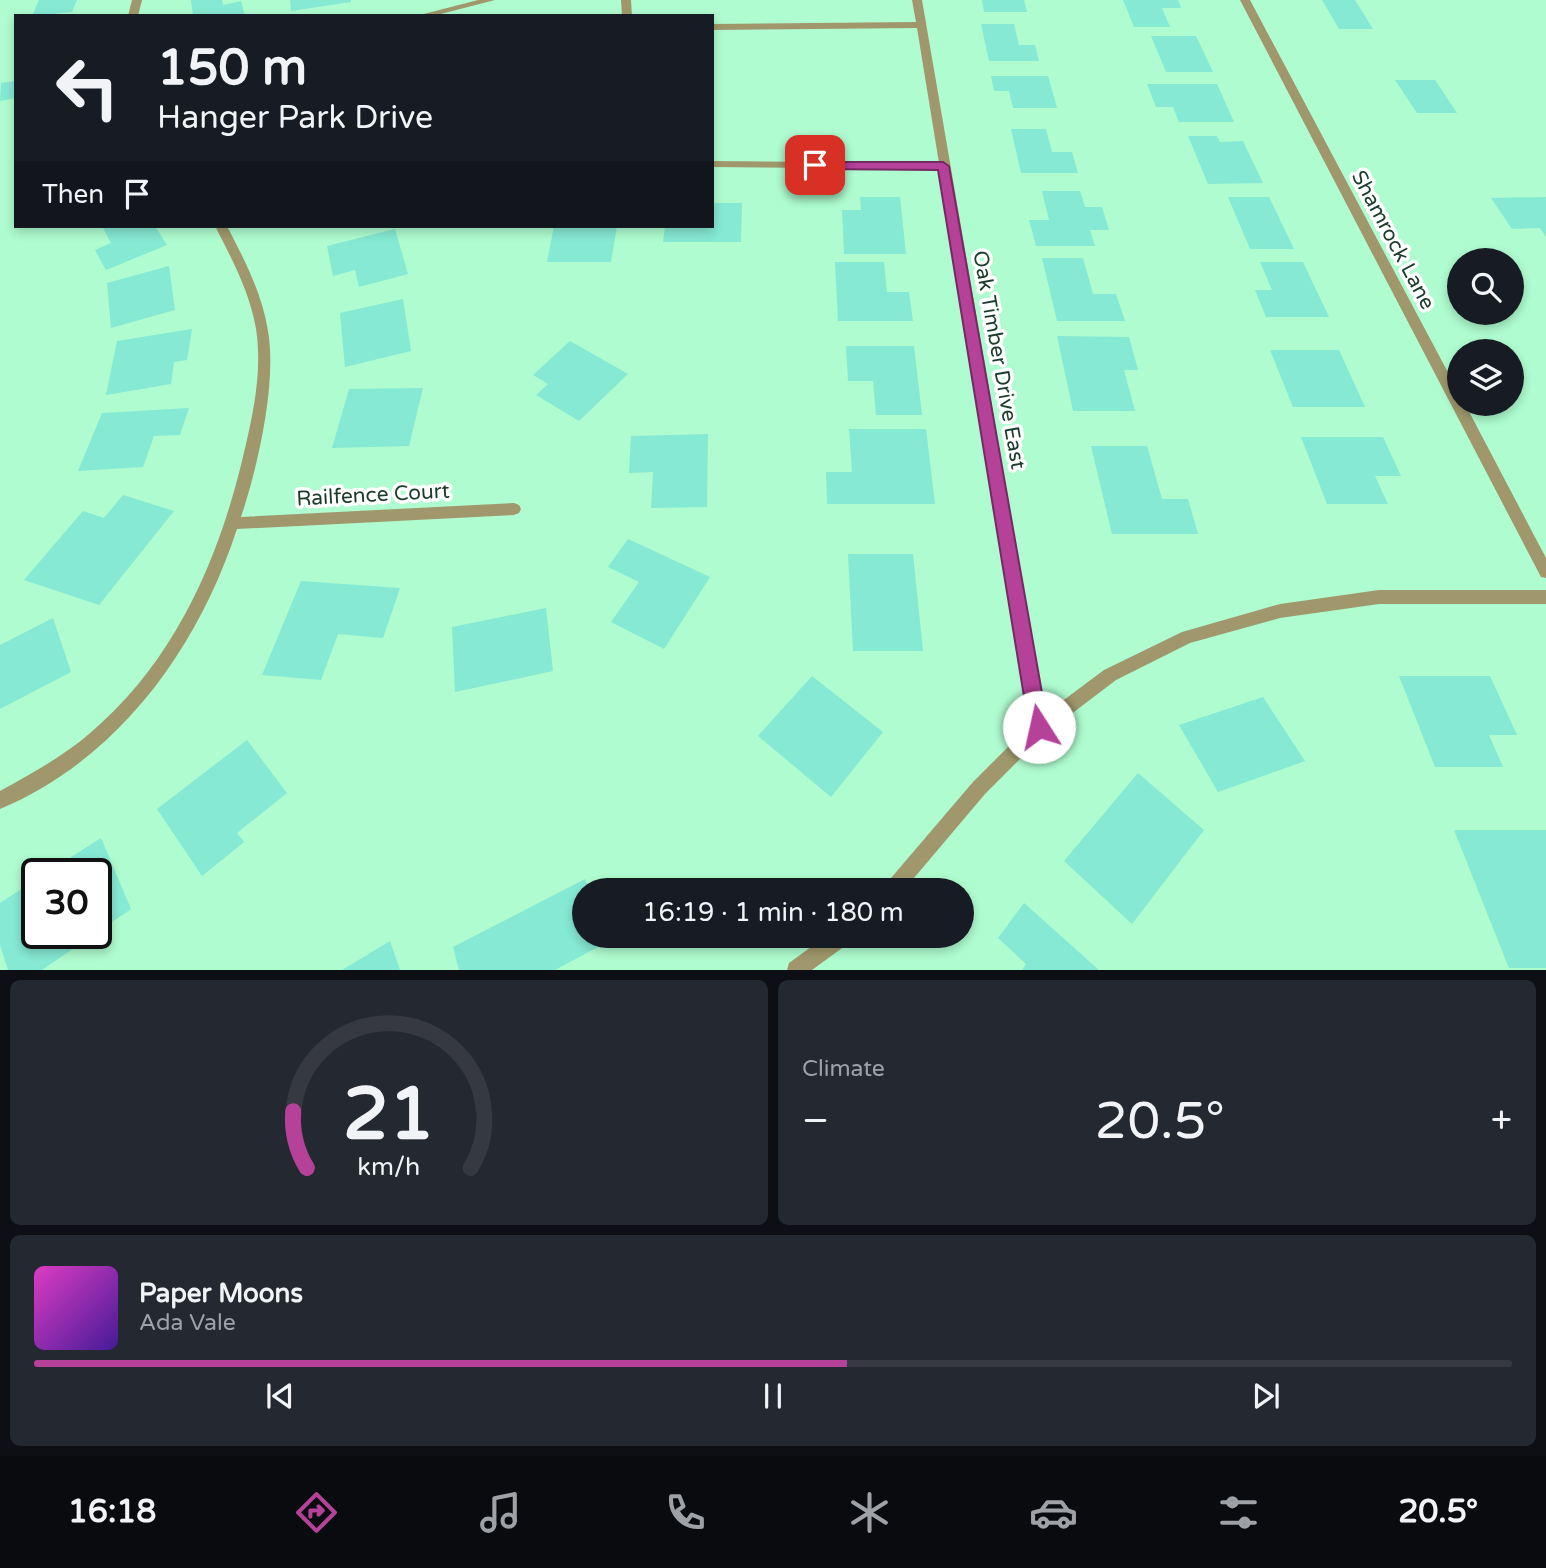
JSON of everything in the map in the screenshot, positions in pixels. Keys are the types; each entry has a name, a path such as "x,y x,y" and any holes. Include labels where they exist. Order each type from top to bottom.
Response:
{"street":[{"path":"429,14 490,0"},
{"name":"Oak Timber Drive East","path":"917,0 1039,727"},
{"name":"Shamrock Lane","path":"1245,0 1546,572"},
{"path":"714,27 920,25"},
{"path":"714,164 943,166"},
{"path":"0,800 50,774 99,737 141,695 169,659 188,628 234,523 258,412 264,345 253,294 222,228"},
{"name":"Railfence Court","path":"234,523 514,509"},
{"path":"902,878 979,788 1039,727 1110,675 1188,637 1280,611 1379,597 1546,597"},
{"path":"796,970 826,948"}],"building":[{"path":"39,0 77,0 72,12 33,14"},
{"path":"191,0 222,0 223,5 241,1 244,14 193,14"},
{"path":"290,0 351,0 351,2 291,11"},
{"path":"982,0 1024,0 1027,12 984,12"},
{"path":"1123,0 1178,0 1181,8 1162,8 1170,27 1134,27"},
{"path":"1322,0 1355,0 1373,29 1339,29"},
{"path":"981,24 1014,24 1019,45 1035,45 1039,61 989,61"},
{"path":"1151,36 1196,36 1213,72 1166,72"},
{"path":"991,76 1048,76 1057,108 1013,108 1009,91 994,91"},
{"path":"1395,80 1435,80 1457,113 1417,113"},
{"path":"14,81 14,98 0,101 1,83"},
{"path":"1147,84 1217,84 1234,122 1179,122 1173,107 1156,107"},
{"path":"1011,129 1046,129 1052,152 1072,152 1078,173 1021,173"},
{"path":"1188,136 1217,136 1220,142 1243,141 1263,183 1208,184"},
{"path":"1042,191 1080,191 1085,207 1102,207 1109,230 1090,230 1095,246 1036,246 1029,220 1049,220"},
{"path":"860,197 900,197 906,254 844,254 842,210 861,210"},
{"path":"1228,197 1269,197 1294,249 1250,249"},
{"path":"1546,197 1546,237 1540,228 1512,229 1491,198"},
{"path":"714,203 742,203 741,242 663,242 665,228 714,228"},
{"path":"103,228 156,228 167,245 106,270 95,250 111,243"},
{"path":"554,228 617,228 611,262 547,262"},
{"path":"395,229 408,274 359,287 355,270 333,276 327,246"},
{"path":"1042,258 1083,258 1093,294 1116,294 1125,321 1057,321"},
{"path":"835,262 884,262 887,292 909,292 913,321 838,321"},
{"path":"1260,262 1303,262 1329,317 1266,317 1255,290 1272,290"},
{"path":"169,266 175,310 111,328 107,283"},
{"path":"403,299 411,351 345,367 340,313"},
{"path":"192,329 187,360 174,362 171,384 106,395 117,341"},
{"path":"1057,336 1129,337 1138,370 1124,370 1135,411 1073,411"},
{"path":"570,341 628,374 579,421 536,395 548,384 533,375"},
{"path":"846,346 914,346 922,415 876,415 873,381 848,381"},
{"path":"1270,350 1339,350 1365,407 1293,407"},
{"path":"423,388 409,446 332,448 349,389"},
{"path":"189,408 180,435 154,436 143,467 78,471 102,413"},
{"path":"849,429 926,429 935,504 827,504 826,472 852,472"},
{"path":"708,434 707,507 651,508 653,472 629,473 631,436"},
{"path":"1301,437 1383,437 1401,476 1375,476 1388,504 1327,504"},
{"path":"1091,446 1147,446 1162,499 1188,499 1198,534 1112,534"},
{"path":"123,495 174,511 99,605 24,580 83,511 104,518"},
{"path":"628,539 710,577 664,649 611,622 639,582 608,567"},
{"path":"848,554 913,554 923,651 853,651"},
{"path":"301,581 400,588 383,638 338,634 321,680 262,675"},
{"path":"546,608 553,671 455,692 452,627"},
{"path":"53,618 71,672 0,709 0,645"},
{"path":"812,676 883,732 831,797 758,736"},
{"path":"1399,676 1490,676 1517,735 1489,735 1503,767 1435,767"},
{"path":"1263,697 1305,761 1218,792 1179,725"},
{"path":"247,740 287,793 237,833 244,842 202,876 157,809"},
{"path":"1138,773 1204,830 1132,924 1064,861"},
{"path":"1454,830 1546,830 1546,968 1509,968"},
{"path":"101,838 109,858 70,858"},
{"path":"112,864 131,909 112,922"},
{"path":"572,886 572,948 596,948 555,970 459,970 453,947"},
{"path":"21,889 21,949 73,949 42,970 8,970 0,945 0,903"},
{"path":"1024,903 1099,970 1022,970 1026,964 998,938"},
{"path":"390,941 400,970 342,970"}],"route":[{"path":"815,165 943,166 1039,727"}]}
